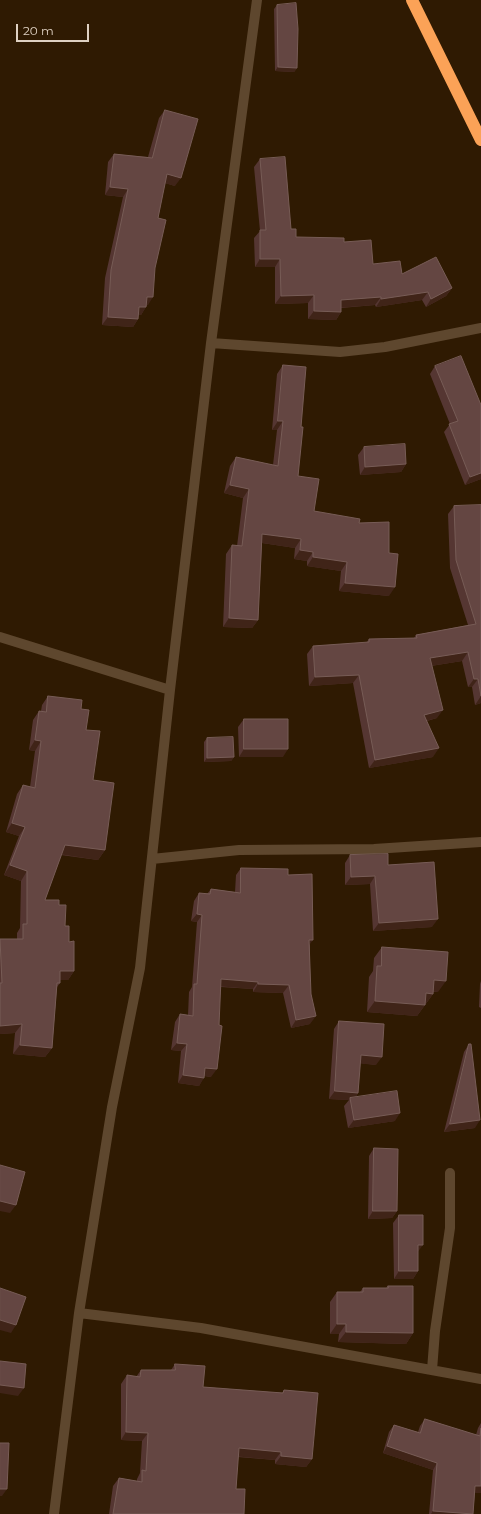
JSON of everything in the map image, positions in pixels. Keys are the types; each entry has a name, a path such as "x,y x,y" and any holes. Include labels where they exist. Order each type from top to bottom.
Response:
{"highway":[{"path":"412,0 481,140"}],"street":[{"path":"54,1514 79,1313 112,1107 140,968 210,343 257,0"},
{"path":"210,343 340,352 385,347 481,328"},
{"path":"0,637 170,690"},
{"path":"152,859 239,850 374,849 481,842"},
{"path":"432,1370 435,1331 450,1228 450,1172"},
{"path":"79,1313 201,1328 481,1379"}],"building":[{"path":"296,3 298,29 297,68 278,67 277,5"},
{"path":"165,110 198,119 181,178 167,174 158,218 166,220 155,268 153,297 147,297 146,307 139,307 138,319 108,317 111,270 128,189 110,187 114,154 152,158"},
{"path":"285,157 291,229 296,229 296,237 344,238 344,242 371,240 373,264 400,261 402,274 436,257 452,288 431,299 428,292 381,299 381,297 341,300 341,312 314,311 314,295 281,296 280,259 260,259 260,230 266,230 260,159"},
{"path":"461,356 481,405 481,473 470,477 449,424 458,421 435,366"},
{"path":"283,365 306,367 301,427 303,427 298,476 319,479 314,511 360,519 359,523 389,522 389,553 398,554 395,587 345,583 347,562 313,557 313,552 300,550 301,539 262,534 258,620 229,618 232,545 242,546 249,489 230,485 236,457 278,466 283,421 278,421"},
{"path":"405,444 406,464 365,467 364,447"},
{"path":"481,505 481,696 478,679 474,679 468,652 430,658 443,710 424,715 439,748 375,760 359,675 315,677 313,646 369,642 369,639 417,638 416,635 476,624 456,560 454,506"},
{"path":"48,696 82,700 81,709 89,710 86,730 100,731 93,780 114,783 105,850 65,845 45,900 59,900 59,905 66,905 65,926 69,926 69,942 74,941 74,971 60,971 60,983 57,983 52,1048 20,1045 22,1024 0,1026 0,983 2,983 0,939 23,939 23,924 27,924 27,871 10,865 25,827 12,823 23,785 35,788 41,741 35,740 39,711 46,712"},
{"path":"244,719 288,719 288,749 244,749"},
{"path":"233,737 234,757 207,758 207,738"},
{"path":"388,854 388,865 434,862 438,919 379,923 375,876 351,877 350,855"},
{"path":"241,868 288,869 288,875 312,874 313,940 309,940 311,994 316,1016 296,1020 289,985 258,984 258,982 221,979 219,1025 222,1026 217,1069 205,1068 204,1078 183,1075 187,1044 177,1043 180,1014 193,1016 194,984 197,984 202,915 197,914 199,893 210,894 211,889 240,893"},
{"path":"382,947 448,952 446,981 434,980 433,994 426,993 425,1005 375,1001 377,966 381,966"},
{"path":"339,1021 384,1024 382,1057 361,1055 358,1093 335,1091"},
{"path":"469,1044 471,1044 480,1120 450,1124"},
{"path":"397,1091 400,1113 354,1120 350,1098"},
{"path":"374,1148 398,1149 397,1211 373,1211"},
{"path":"0,1165 25,1172 16,1205 0,1201"},
{"path":"399,1215 423,1215 423,1245 418,1245 418,1271 399,1271"},
{"path":"388,1286 413,1286 413,1333 346,1332 346,1324 337,1324 337,1292 363,1292 363,1288 388,1288"},
{"path":"0,1288 26,1297 16,1325 0,1320"},
{"path":"0,1361 26,1364 24,1388 0,1385"},
{"path":"175,1364 205,1366 203,1387 283,1393 284,1390 318,1393 312,1459 281,1456 281,1452 239,1448 236,1489 245,1489 244,1514 113,1514 119,1478 142,1482 142,1470 146,1471 148,1433 126,1432 127,1375 140,1377 141,1370 175,1370"},
{"path":"425,1419 480,1436 481,1428 481,1486 475,1486 473,1514 433,1511 437,1463 387,1446 394,1425 420,1433"},
{"path":"0,1443 9,1443 7,1489 0,1489"}]}
